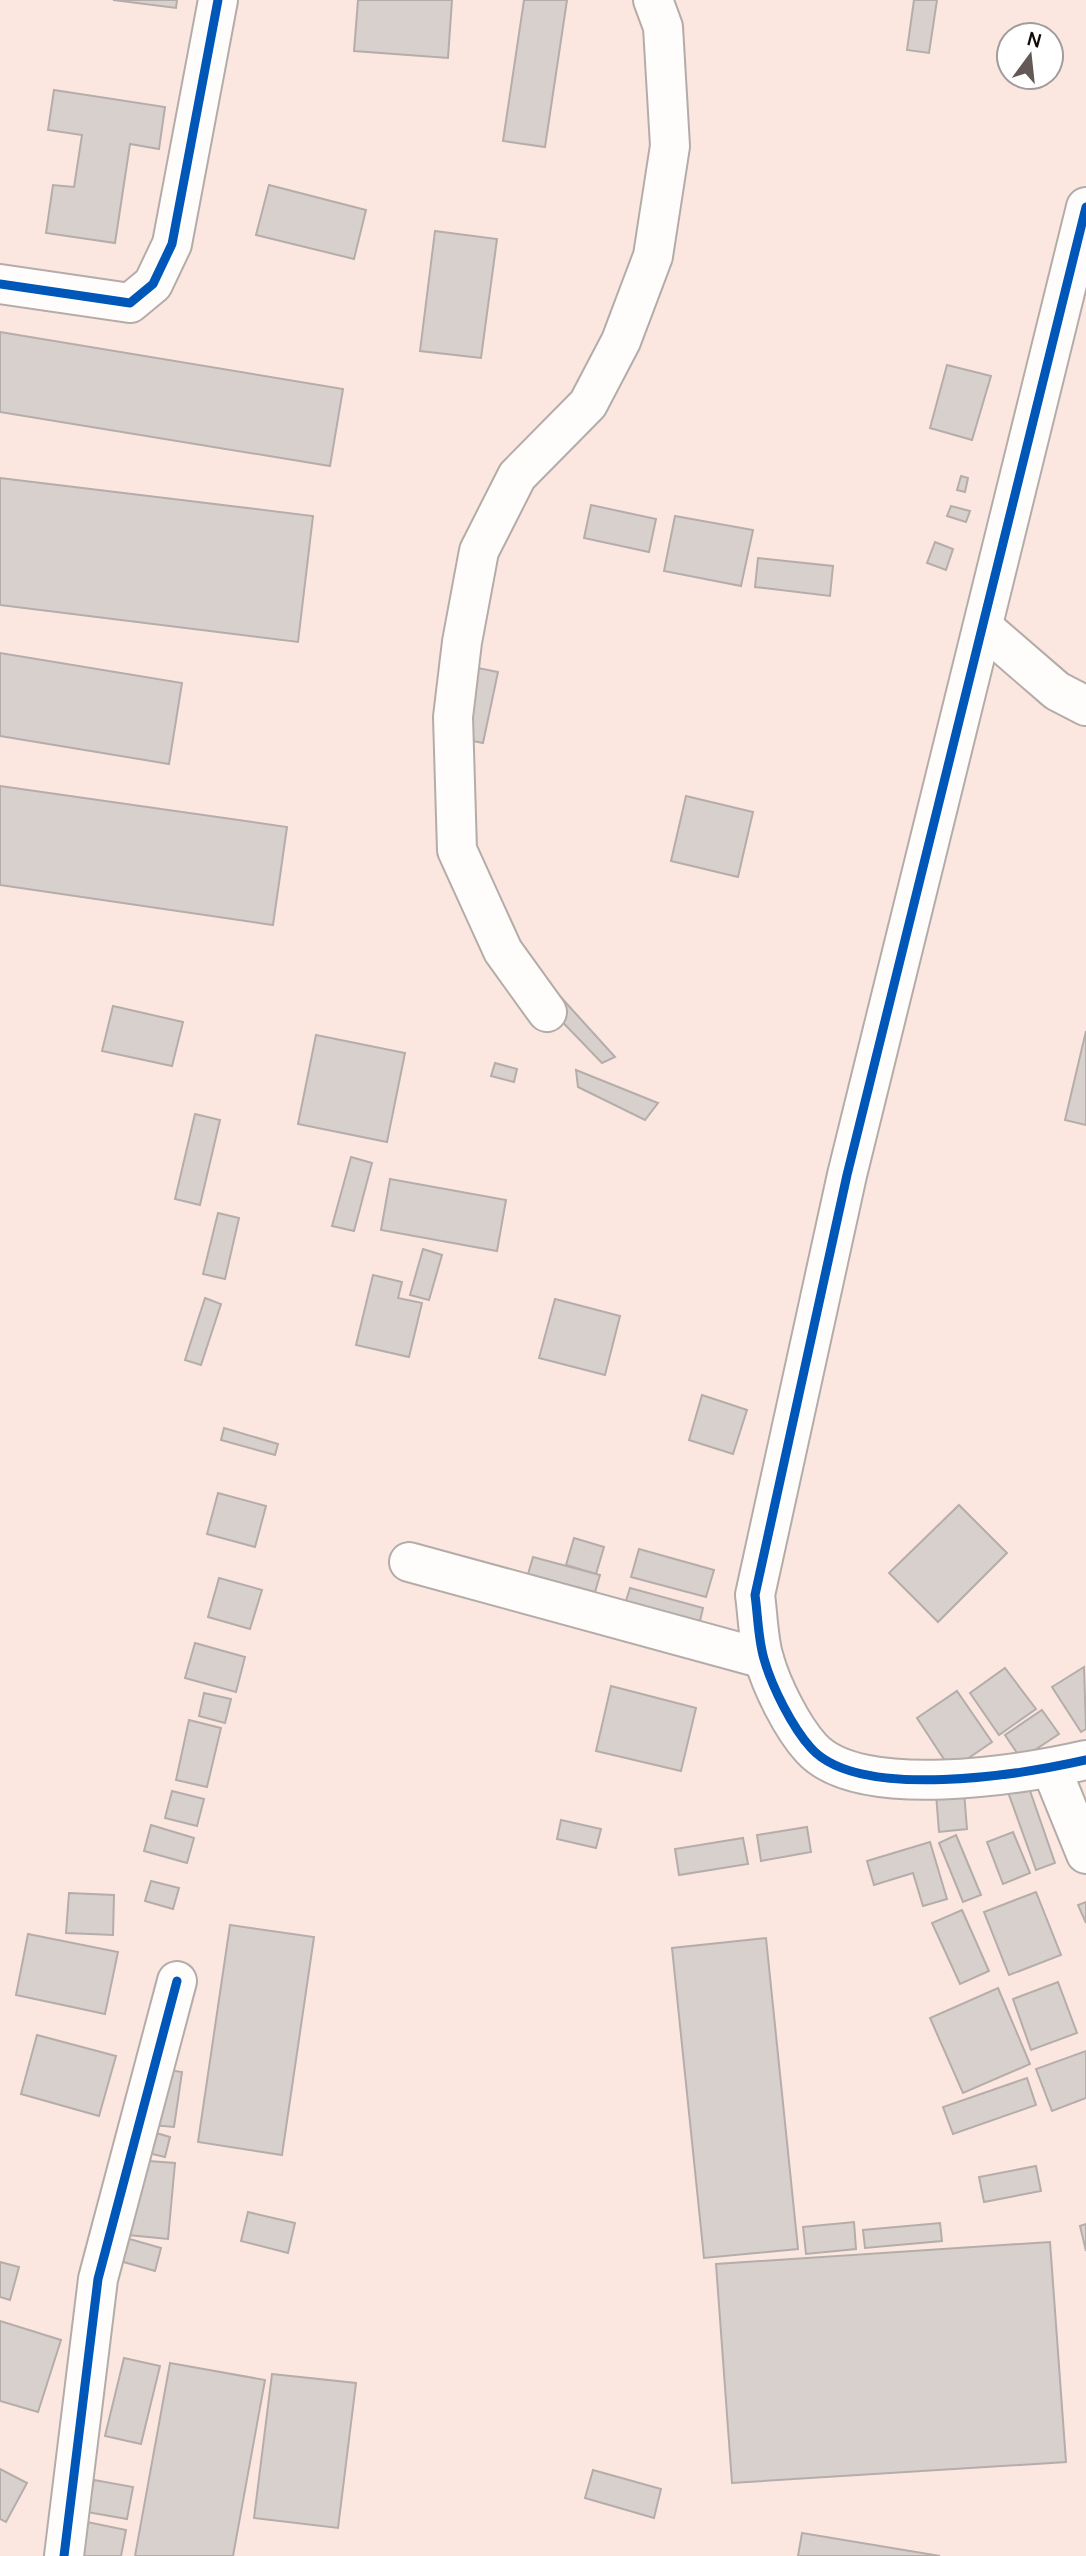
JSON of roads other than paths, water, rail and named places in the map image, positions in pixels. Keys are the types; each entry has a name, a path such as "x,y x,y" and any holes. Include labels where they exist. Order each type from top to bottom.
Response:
{"street":[{"path":"0,284 130,303 153,284 172,244 218,0"},
{"path":"547,1012 503,951 457,850 453,717 462,642 479,551 517,476 588,404 621,341 653,256 670,146 663,27 653,0"},
{"path":"1086,207 847,1175 755,1595 764,1659 787,1712 812,1750 836,1765 871,1776 918,1781 969,1778 1069,1764 1086,1853"},
{"path":"983,627 1057,691 1086,706"},
{"path":"410,1562 764,1659"},
{"path":"64,2556 98,2279 177,1980"}]}
